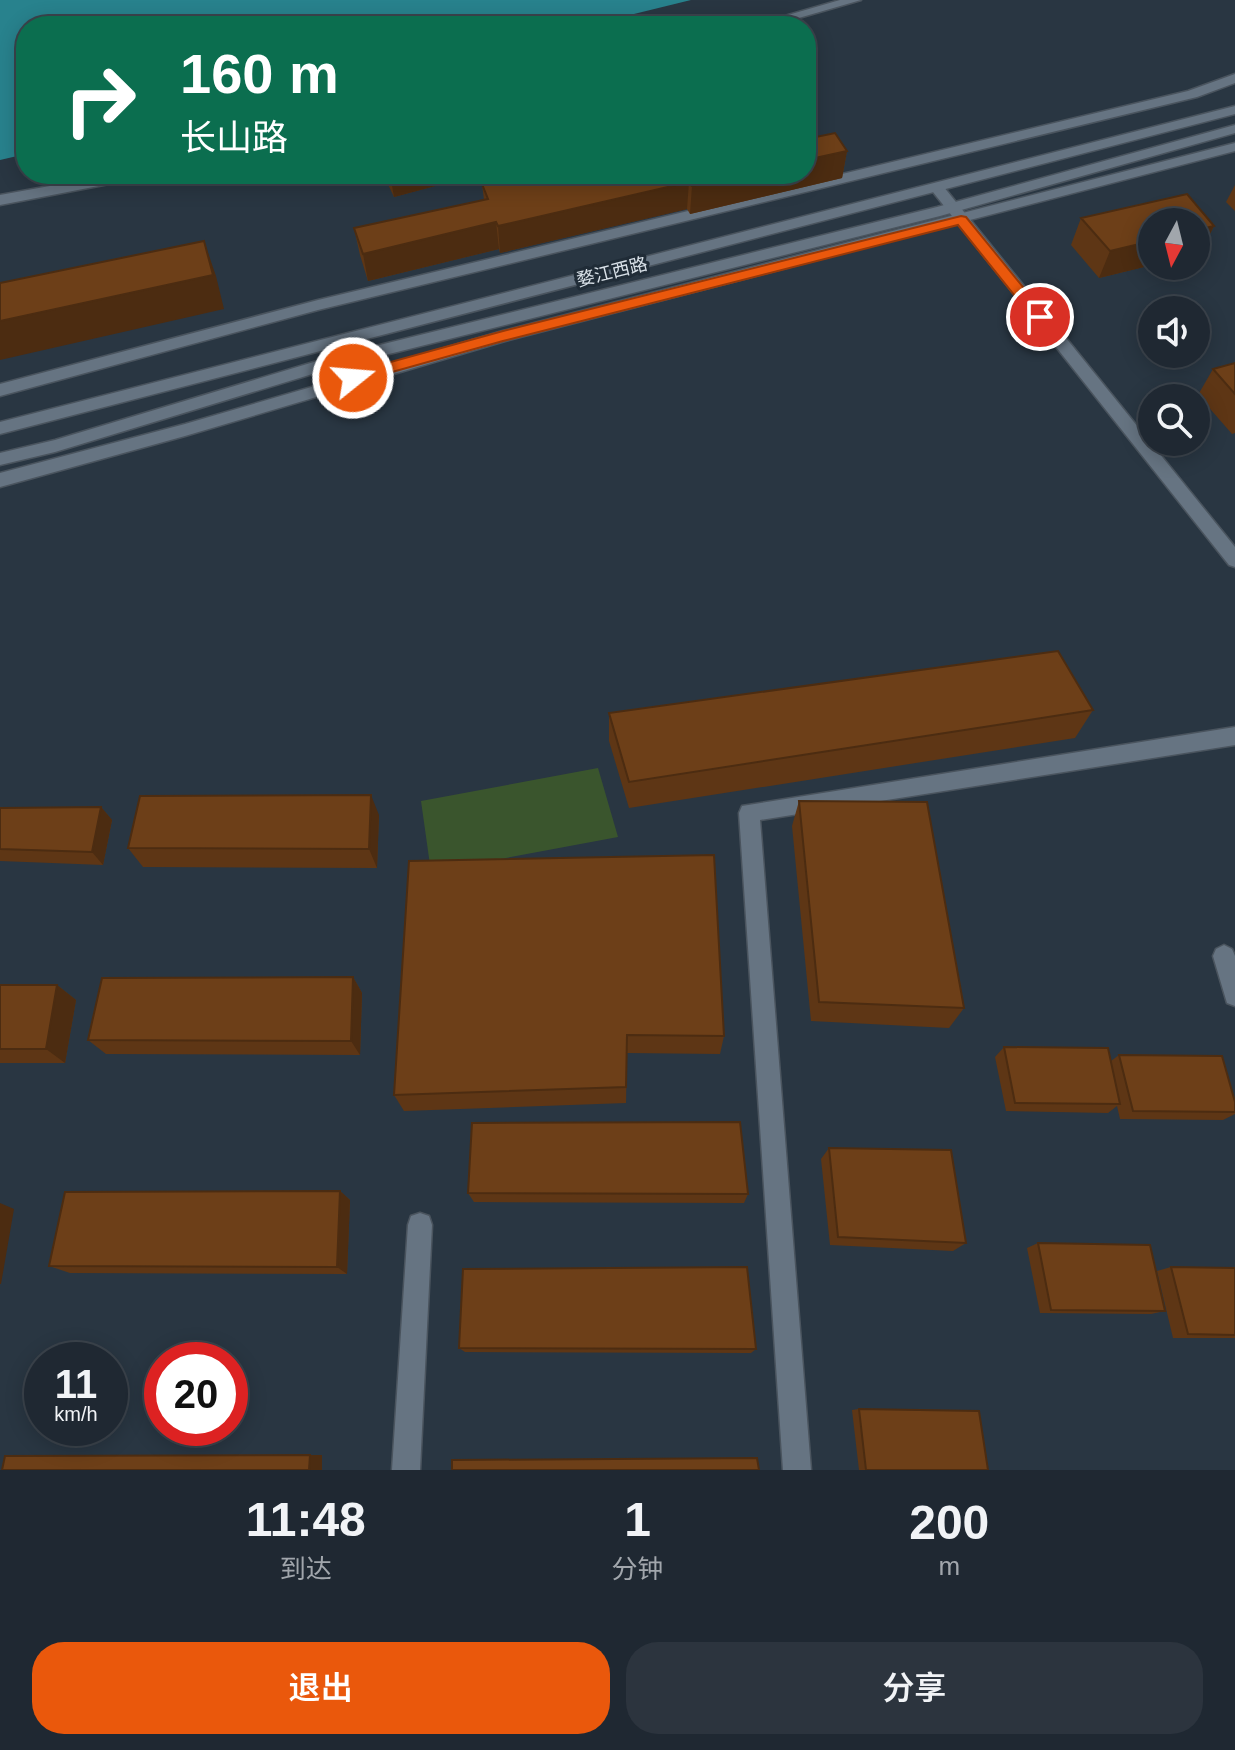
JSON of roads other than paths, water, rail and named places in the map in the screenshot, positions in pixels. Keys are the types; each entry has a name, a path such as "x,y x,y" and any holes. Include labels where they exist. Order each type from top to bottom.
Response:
{"main road":[{"path":"794,16 855,0"},
{"path":"0,390 318,305 1192,94 1235,78"},
{"name":"婺江西路","path":"0,428 598,273 938,189 1235,110"},
{"name":"婺江西路","path":"0,459 70,442 327,364 956,214 1235,129"},
{"path":"0,480 185,430 503,336 956,214 1235,147"},
{"path":"0,200 86,184"},
{"path":"938,189 1235,560"},
{"path":"797,1470 749,813 1235,736"},
{"path":"1224,956 1235,995"},
{"path":"406,1470 420,1225"}],"water":[{"path":"0,0 691,0 626,16 16,16 16,156 0,160"}]}
